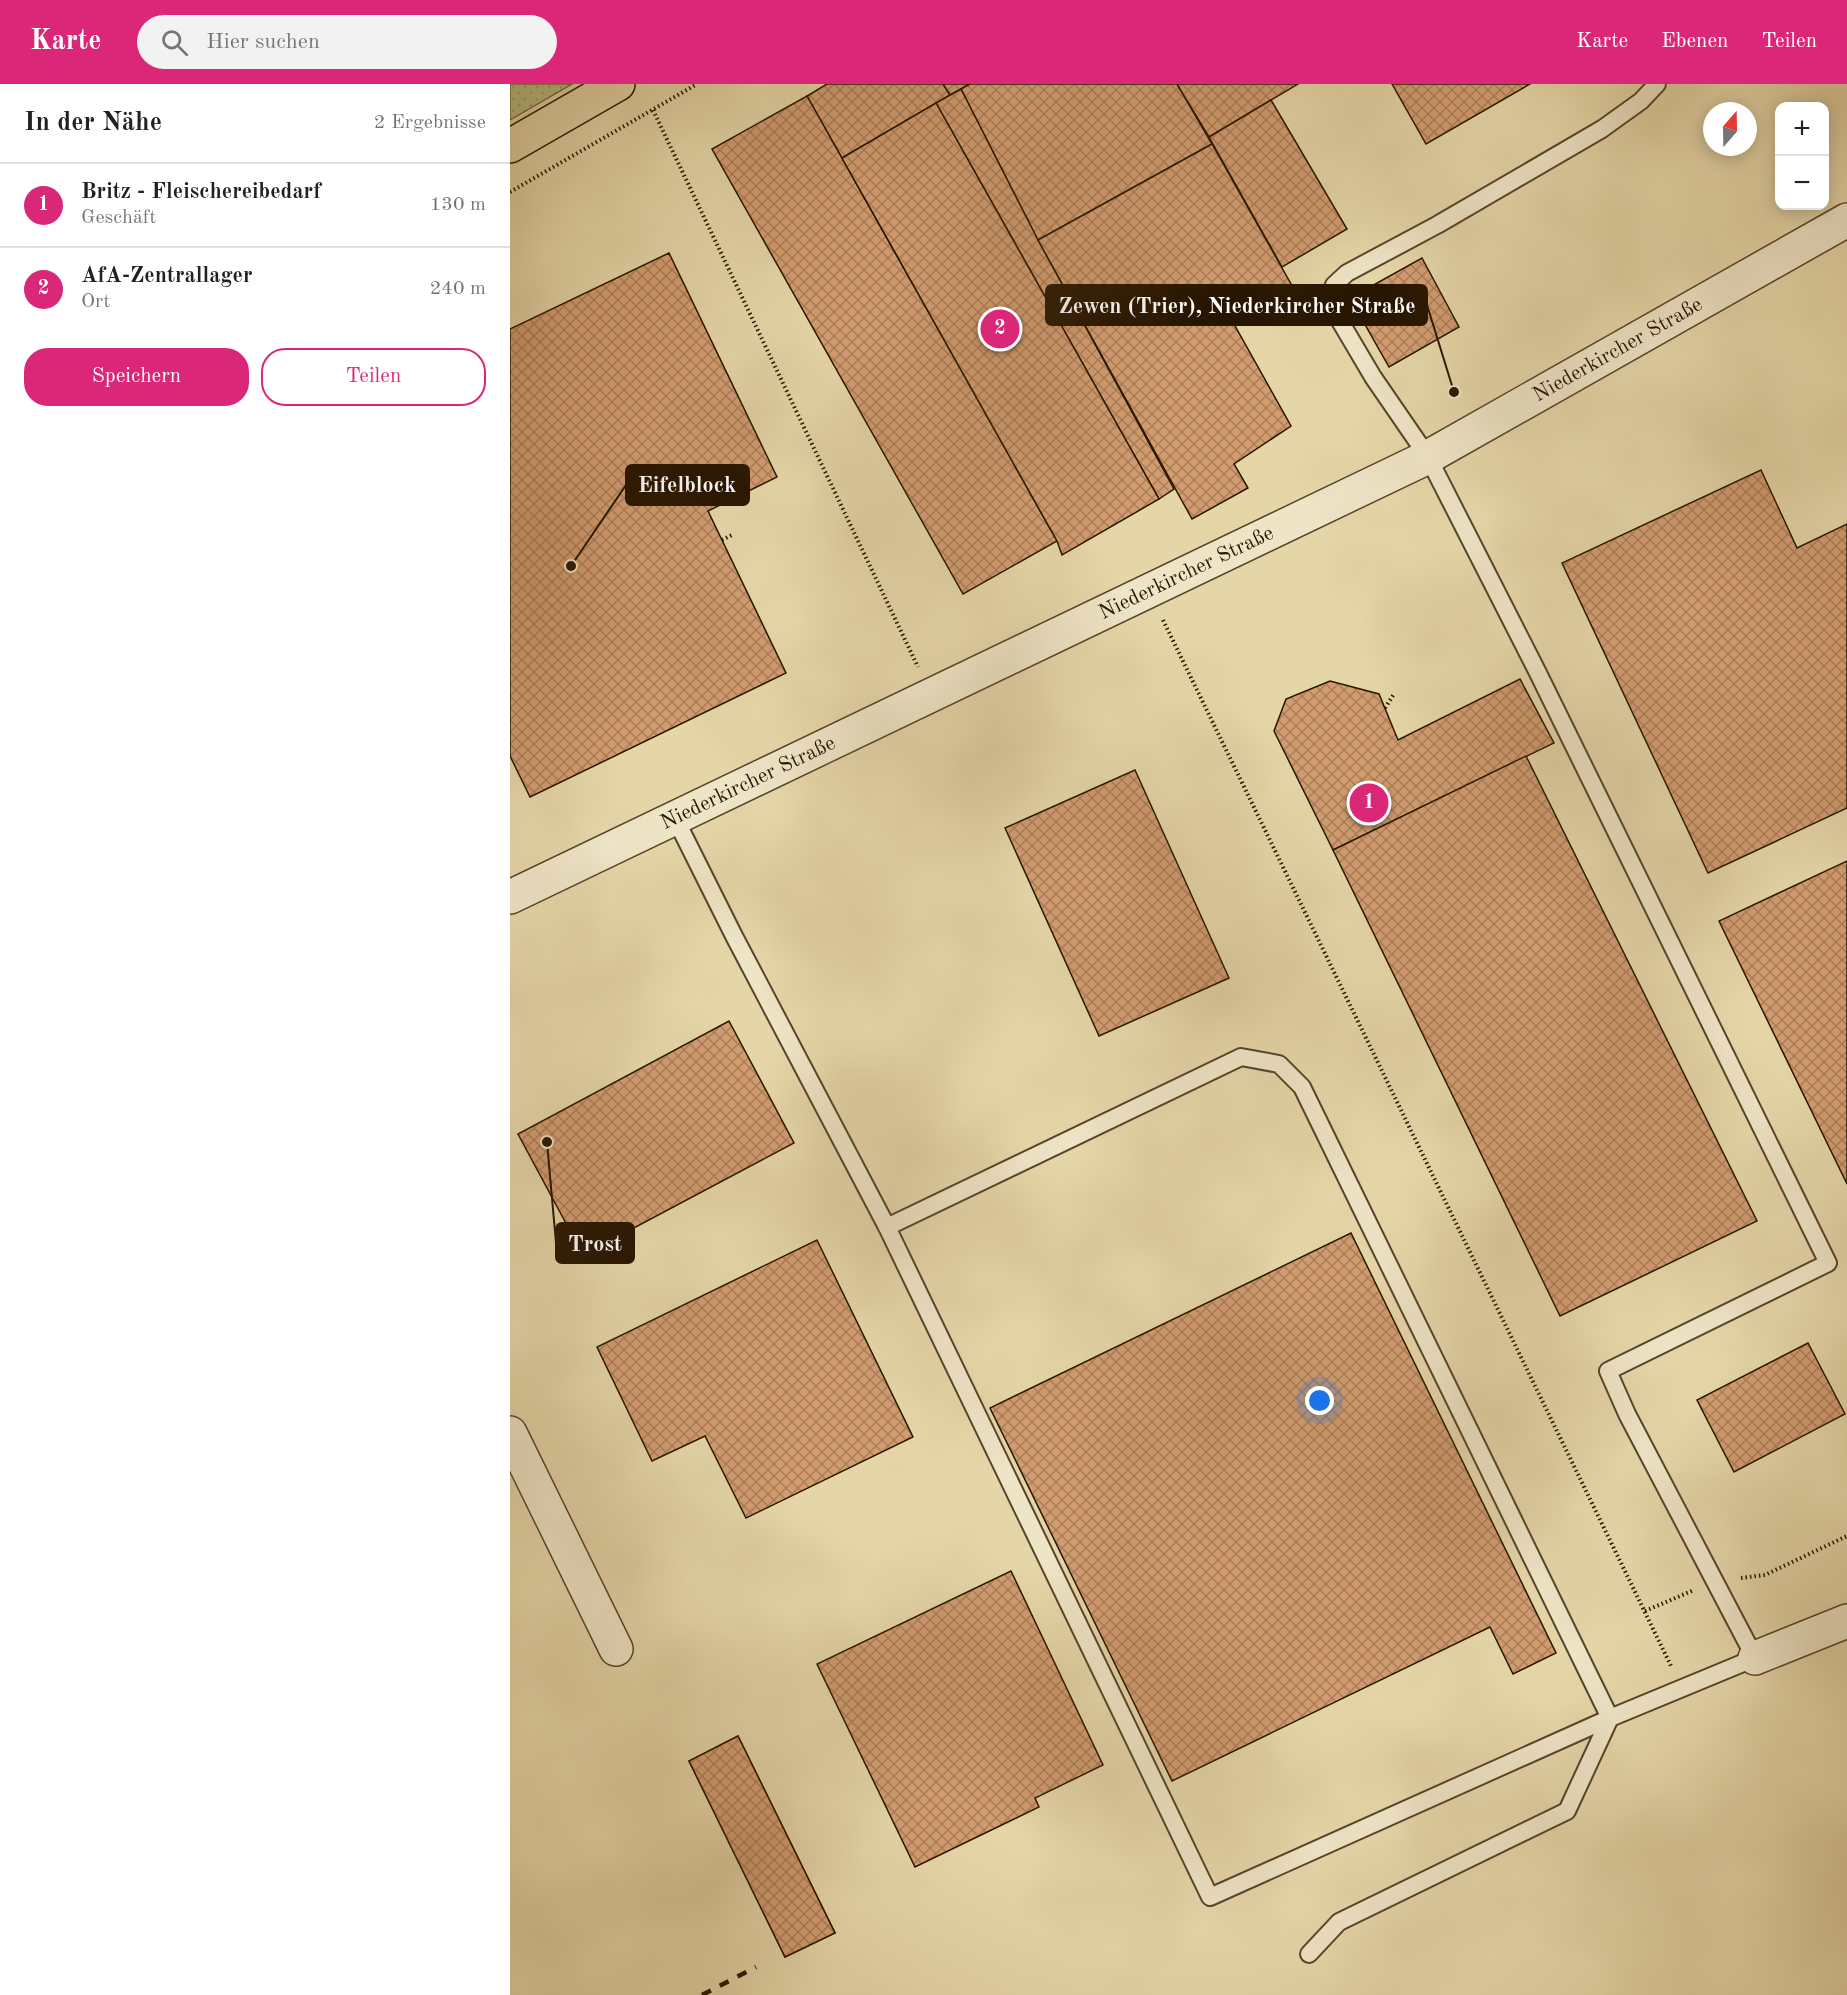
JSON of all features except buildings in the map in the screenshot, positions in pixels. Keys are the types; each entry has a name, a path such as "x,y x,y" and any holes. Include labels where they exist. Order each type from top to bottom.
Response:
{"main road":[{"path":"510,146 618,84"}],"street":[{"name":"Niederkircher Straße","path":"510,897 1428,457 1847,220"},
{"path":"510,1433 615,1649"},
{"path":"1755,1658 1847,1621"}],"lane":[{"path":"675,818 734,936 887,1227 1210,1896 1610,1718 1755,1658 1627,1414 1608,1371 1828,1263 1537,671 1428,457 1373,377 1337,316 1330,297 1334,285 1347,273 1437,225 1602,129 1641,101 1657,84"},
{"path":"887,1227 1241,1057 1279,1064 1302,1087 1610,1718"},
{"path":"1309,1954 1339,1922 1567,1810 1610,1718"}],"path":[{"path":"510,192 697,84"},
{"path":"653,110 931,694"},
{"path":"722,540 732,535"},
{"path":"1149,592 1682,1688"},
{"path":"1385,708 1394,694"},
{"path":"1645,1611 1714,1581 1765,1575 1847,1536"}],"green space":[{"path":"510,84 572,84 510,120"}],"railway":[{"path":"702,1995 756,1967"}],"place":[{"name":"AfA-Zentrallager","path":"1000,329"},
{"name":"Zewen (Trier), Niederkircher Straße","path":"1454,392"},
{"name":"Eifelblock","path":"571,566"},
{"name":"Britz - Fleischereibedarf","path":"1369,803"},
{"name":"Trost","path":"547,1142"}]}
